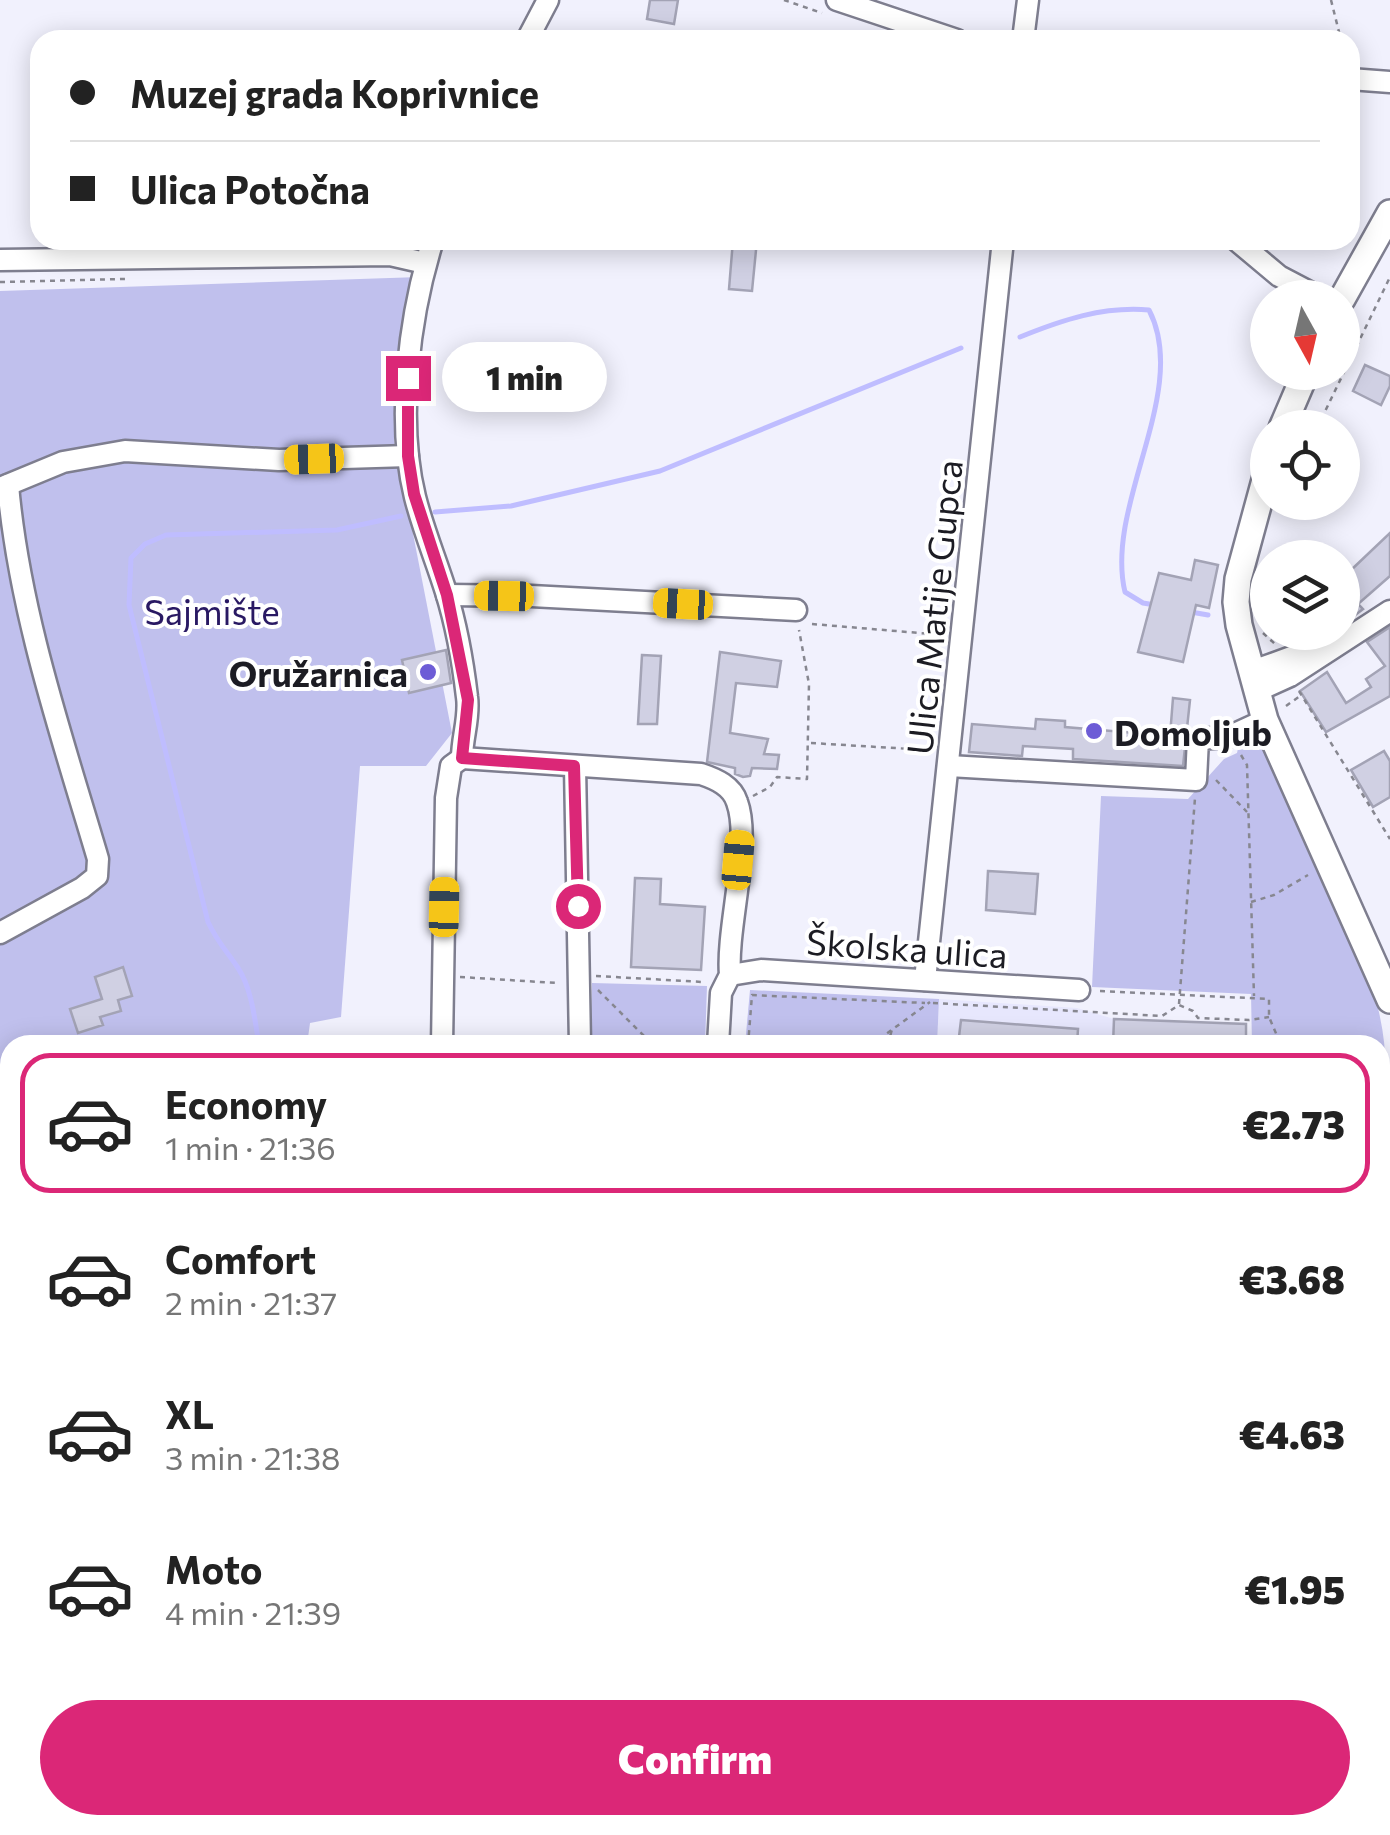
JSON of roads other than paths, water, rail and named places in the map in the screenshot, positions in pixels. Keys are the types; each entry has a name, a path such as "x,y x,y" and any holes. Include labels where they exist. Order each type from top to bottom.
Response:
{"main road":[{"path":"1353,280 1390,213"},
{"path":"1250,634 1236,602 1254,520"},
{"path":"1252,650 1255,684 1265,720 1390,1000"}],"street":[{"path":"532,30 548,0"},
{"path":"837,0 927,30"},
{"path":"1024,30 1028,0"},
{"path":"1360,80 1390,82"},
{"path":"429,250 410,350 408,456 423,524 447,595 468,700 462,758"},
{"name":"Ulica Matije Gupca","path":"925,980 1001,250"},
{"path":"1248,250 1286,280"},
{"path":"0,260 390,255 425,263"},
{"path":"0,933 82,888 97,876 98,859 52,703 13,545 4,486 63,462 126,451 279,460 408,456"},
{"path":"447,595 532,596 797,616"},
{"path":"1360,629 1390,611"},
{"path":"1255,684 1264,668 1311,650"},
{"path":"1255,684 1290,676 1327,650"},
{"path":"950,759 1072,774 1196,780 1198,739 1228,737 1265,720"},
{"path":"442,1035 446,798 451,766 462,758 701,774 717,780 737,801 741,832 721,979 719,1035"},
{"path":"574,766 580,1035"},
{"name":"Školska ulica","path":"721,979 761,970 1079,990"},
{"path":"761,1835 782,1835"}],"waterway":[{"path":"1020,337 1083,316 1115,310 1149,310 1159,342 1160,376 1126,523 1122,558 1125,592 1155,605"},
{"path":"435,512 511,506 660,471 961,348"},
{"path":"257,1035 247,986 208,922 129,605 131,558 145,544 166,535 337,530 401,516"},
{"path":"1191,612 1208,615"}],"place":[{"name":"Oružarnica","path":"428,672"},
{"name":"Domoljub","path":"1094,731"}],"park label":[{"name":"Sajmište","path":"212,610"}]}
